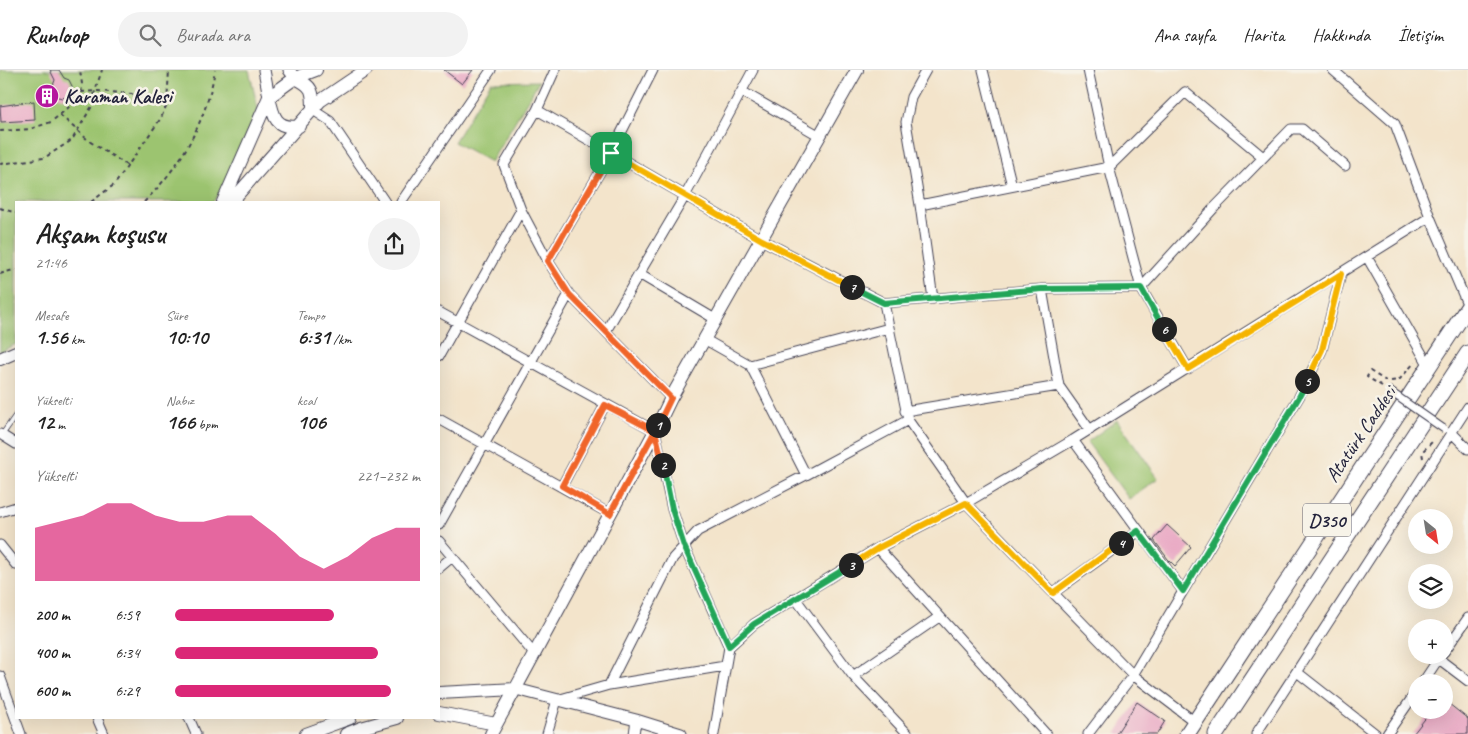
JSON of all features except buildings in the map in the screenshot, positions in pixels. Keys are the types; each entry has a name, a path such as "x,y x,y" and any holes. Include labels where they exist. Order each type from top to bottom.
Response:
{"highway":[{"name":"Atatürk Caddesi","path":"1191,728 1426,360 1468,307"},
{"name":"D350","path":"1216,734 1468,353"}],"main road":[{"path":"223,201 269,97 292,74 316,70"},
{"path":"232,201 320,101 366,70"},
{"path":"440,713 494,729 671,398 857,70"},
{"path":"292,74 310,88 313,110"},
{"path":"269,97 278,123 289,128 299,126"},
{"path":"0,359 15,352"},
{"path":"440,693 516,690"},
{"path":"306,734 347,719"},
{"path":"346,734 393,719"}],"street":[{"path":"264,70 269,97"},
{"path":"402,201 491,70"},
{"path":"555,70 537,110 504,165 521,210 548,261 569,294 671,398"},
{"path":"548,261 611,153 653,70"},
{"path":"606,331 754,70"},
{"path":"926,70 911,97 906,122 933,299"},
{"path":"983,70 1012,186"},
{"path":"1088,70 1109,167 1141,288 1188,369"},
{"path":"1333,70 1395,124 1430,217 1468,307"},
{"path":"743,92 820,136"},
{"path":"920,205 1109,167 1185,92 1263,157"},
{"path":"313,110 330,120 384,201"},
{"path":"537,110 762,240 884,303 1042,289 1141,288 1214,208 1291,129 1302,129 1345,166"},
{"path":"440,354 521,210"},
{"path":"729,646 754,624 795,598 878,548 966,503 1074,440 1430,217"},
{"path":"1367,257 1426,360"},
{"path":"638,274 715,320"},
{"path":"1088,734 1132,675 1299,397 1322,350 1341,274"},
{"path":"1042,289 1059,386 1090,430"},
{"path":"440,523 569,294"},
{"path":"884,303 906,415 966,503 1132,675 1191,728"},
{"path":"440,313 457,324 655,431 672,509 684,546 729,646 714,734"},
{"path":"750,365 890,328"},
{"path":"704,339 750,365 806,475"},
{"path":"609,685 673,558 698,531 806,475 906,415 1059,386"},
{"path":"1388,390 1447,431 1468,449"},
{"path":"562,486 605,405"},
{"path":"1256,734 1297,672 1447,431 1468,407"},
{"path":"440,420 610,514"},
{"path":"1,435 15,443"},
{"path":"1074,440 1183,591"},
{"path":"0,512 15,507"},
{"path":"1053,593 1138,531"},
{"path":"440,542 535,655"},
{"path":"0,545 15,564"},
{"path":"878,548 1046,734"},
{"path":"440,567 452,557"},
{"path":"795,598 853,676 908,734"},
{"path":"853,676 939,617"},
{"path":"1453,639 1468,618"},
{"path":"1450,664 1468,681"},
{"path":"557,700 609,685 725,666"},
{"path":"1297,672 1376,734"},
{"path":"0,676 20,734"},
{"path":"516,690 636,720 681,734"},
{"path":"547,734 557,700"},
{"path":"1387,734 1408,704"},
{"path":"98,719 104,734"},
{"path":"189,719 196,734"},
{"path":"634,734 636,720"}],"lane":[{"path":"1,435 15,416"}],"path":[{"path":"0,131 30,129 51,122 81,97 80,70"},
{"path":"0,164 44,158 72,140 92,106 102,70"},
{"path":"92,201 115,184 161,118 168,97 169,70"},
{"path":"145,201 161,186 177,164 197,130 211,95 215,70"},
{"path":"81,92 168,97"},
{"path":"60,115 89,141 128,166"},
{"path":"0,208 15,213"},
{"path":"0,274 15,269"},
{"path":"1388,390 1367,377 1370,371 1386,381 1399,380 1426,360"}],"green space":[{"name":"Karaman Kalesi","path":"0,70 249,70 258,109 229,180 214,201 15,201 15,344 0,352"},
{"path":"539,81 491,162 454,142 491,82"},
{"path":"1117,420 1158,478 1129,499 1087,442"}],"place":[{"name":"Karaman Kalesi","path":"47,96"}],"route":[{"path":"611,153 548,261 569,294 671,398 655,431 610,514 562,486 605,405 655,431 672,509 684,546 729,646 754,624 795,598 878,548 966,503 1053,593 1138,531 1183,591 1299,397 1322,350 1341,274 1188,369 1141,288 1042,289 884,303 762,240 611,153"}]}
